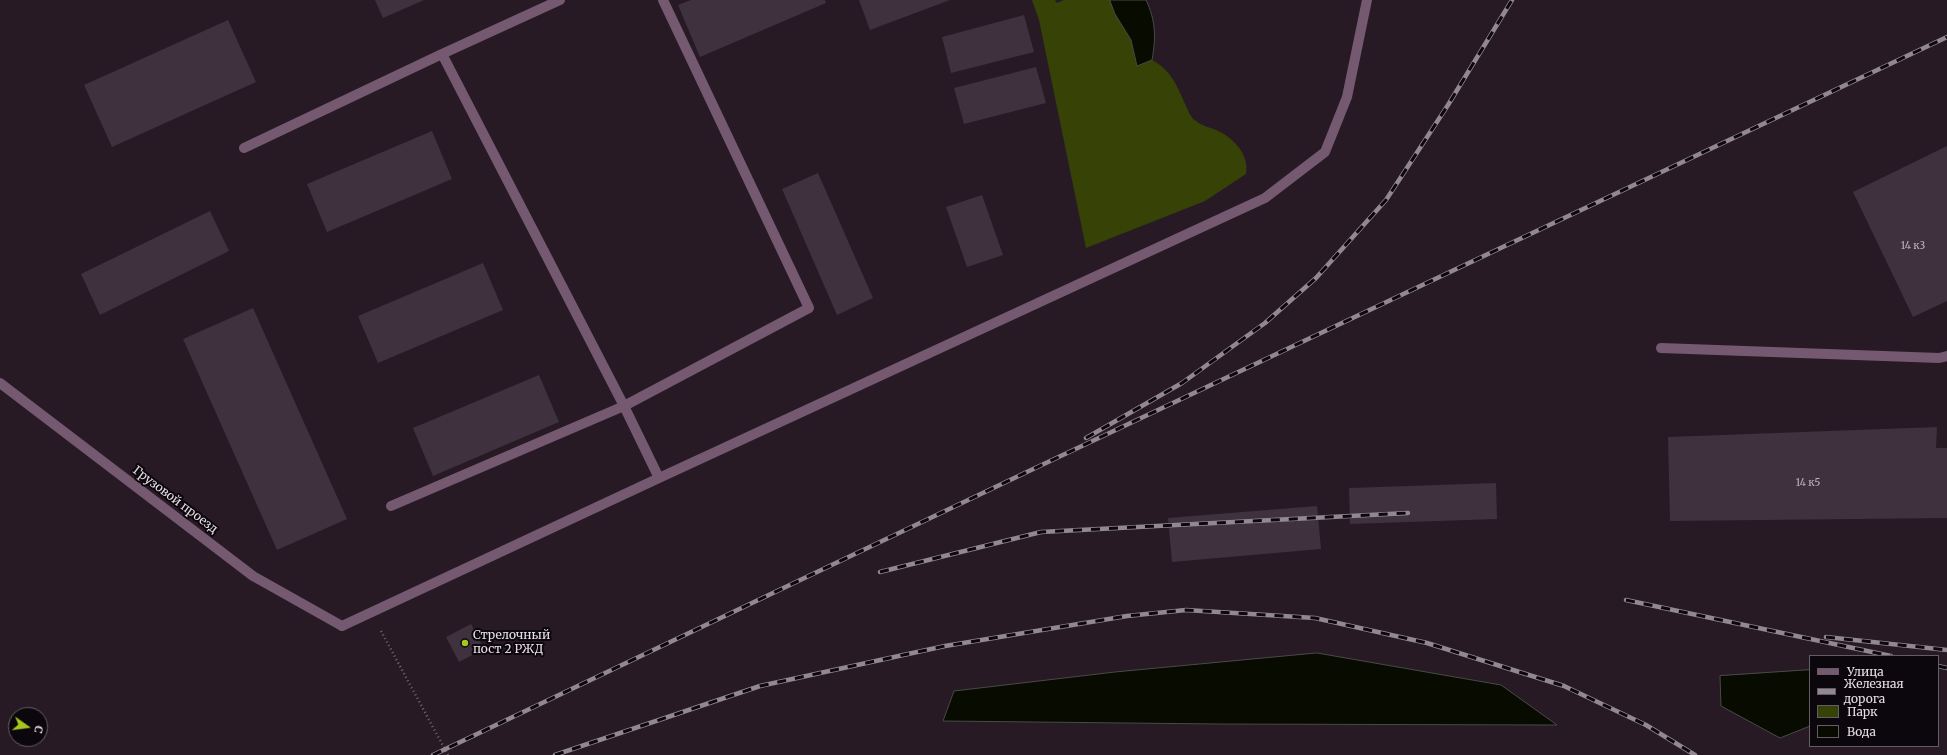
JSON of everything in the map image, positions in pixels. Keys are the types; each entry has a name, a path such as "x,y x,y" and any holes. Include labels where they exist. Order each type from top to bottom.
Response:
{"street":[{"path":"244,148 560,0"},
{"path":"391,506 624,406 809,308 663,0"},
{"path":"372,613 659,478 1265,198 1325,152 1348,97 1367,0"},
{"path":"442,54 624,406 659,478"},
{"path":"1662,348 1939,358 1947,356"},
{"name":"Грузовой проезд","path":"0,383 253,576 342,626 372,613"}],"path":[{"path":"372,613 448,755"}],"green space":[{"path":"1032,0 1055,0 1057,3 1064,0 1110,0 1115,14 1131,40 1137,66 1152,60 1159,64 1169,74 1177,86 1192,118 1201,124 1222,133 1239,148 1243,154 1247,167 1246,174 1205,201 1086,248 1039,20"}],"water":[{"path":"1110,0 1146,0 1152,15 1154,30 1152,60 1137,66 1131,40 1115,14"},
{"path":"1317,653 1501,685 1557,725 1218,724 943,721 954,691 1115,672"},
{"path":"1809,670 1809,726 1780,738 1721,706 1720,676"}],"building":[{"path":"375,0 424,0 383,18"},
{"path":"691,0 825,0 826,3 700,57 678,5"},
{"path":"859,0 950,0 870,30"},
{"path":"1024,15 1034,52 951,73 942,37"},
{"path":"228,20 256,82 112,147 84,85"},
{"path":"1036,67 1046,103 964,124 954,88"},
{"path":"432,131 452,179 327,232 307,184"},
{"path":"1947,146 1947,301 1913,317 1853,192"},
{"path":"818,173 873,298 837,315 782,189"},
{"path":"982,195 1003,255 967,267 946,207"},
{"path":"210,211 229,251 100,315 81,274"},
{"path":"483,263 503,310 378,363 358,316"},
{"path":"253,308 347,519 277,550 183,339"},
{"path":"539,375 559,422 433,476 413,428"},
{"path":"1937,427 1936,448 1947,448 1947,518 1670,521 1668,437"},
{"path":"1496,483 1497,519 1350,524 1349,488"},
{"path":"1317,506 1321,549 1172,562 1168,518"},
{"path":"471,624 484,649 459,662 446,637"}],"railway":[{"path":"1086,438 1182,383 1265,323 1316,278 1386,200 1448,105 1512,0"},
{"path":"433,755 1029,471 1947,37"},
{"path":"880,572 1041,532 1408,513"},
{"path":"1626,600 1886,655"},
{"path":"555,755 760,686 945,646 1127,616 1186,610 1315,618 1427,643 1564,686 1646,725 1695,755"},
{"path":"1826,637 1947,650"},
{"path":"1939,666 1947,668"}],"place":[{"name":"Стрелочный пост 2 РЖД","path":"465,643"}]}
